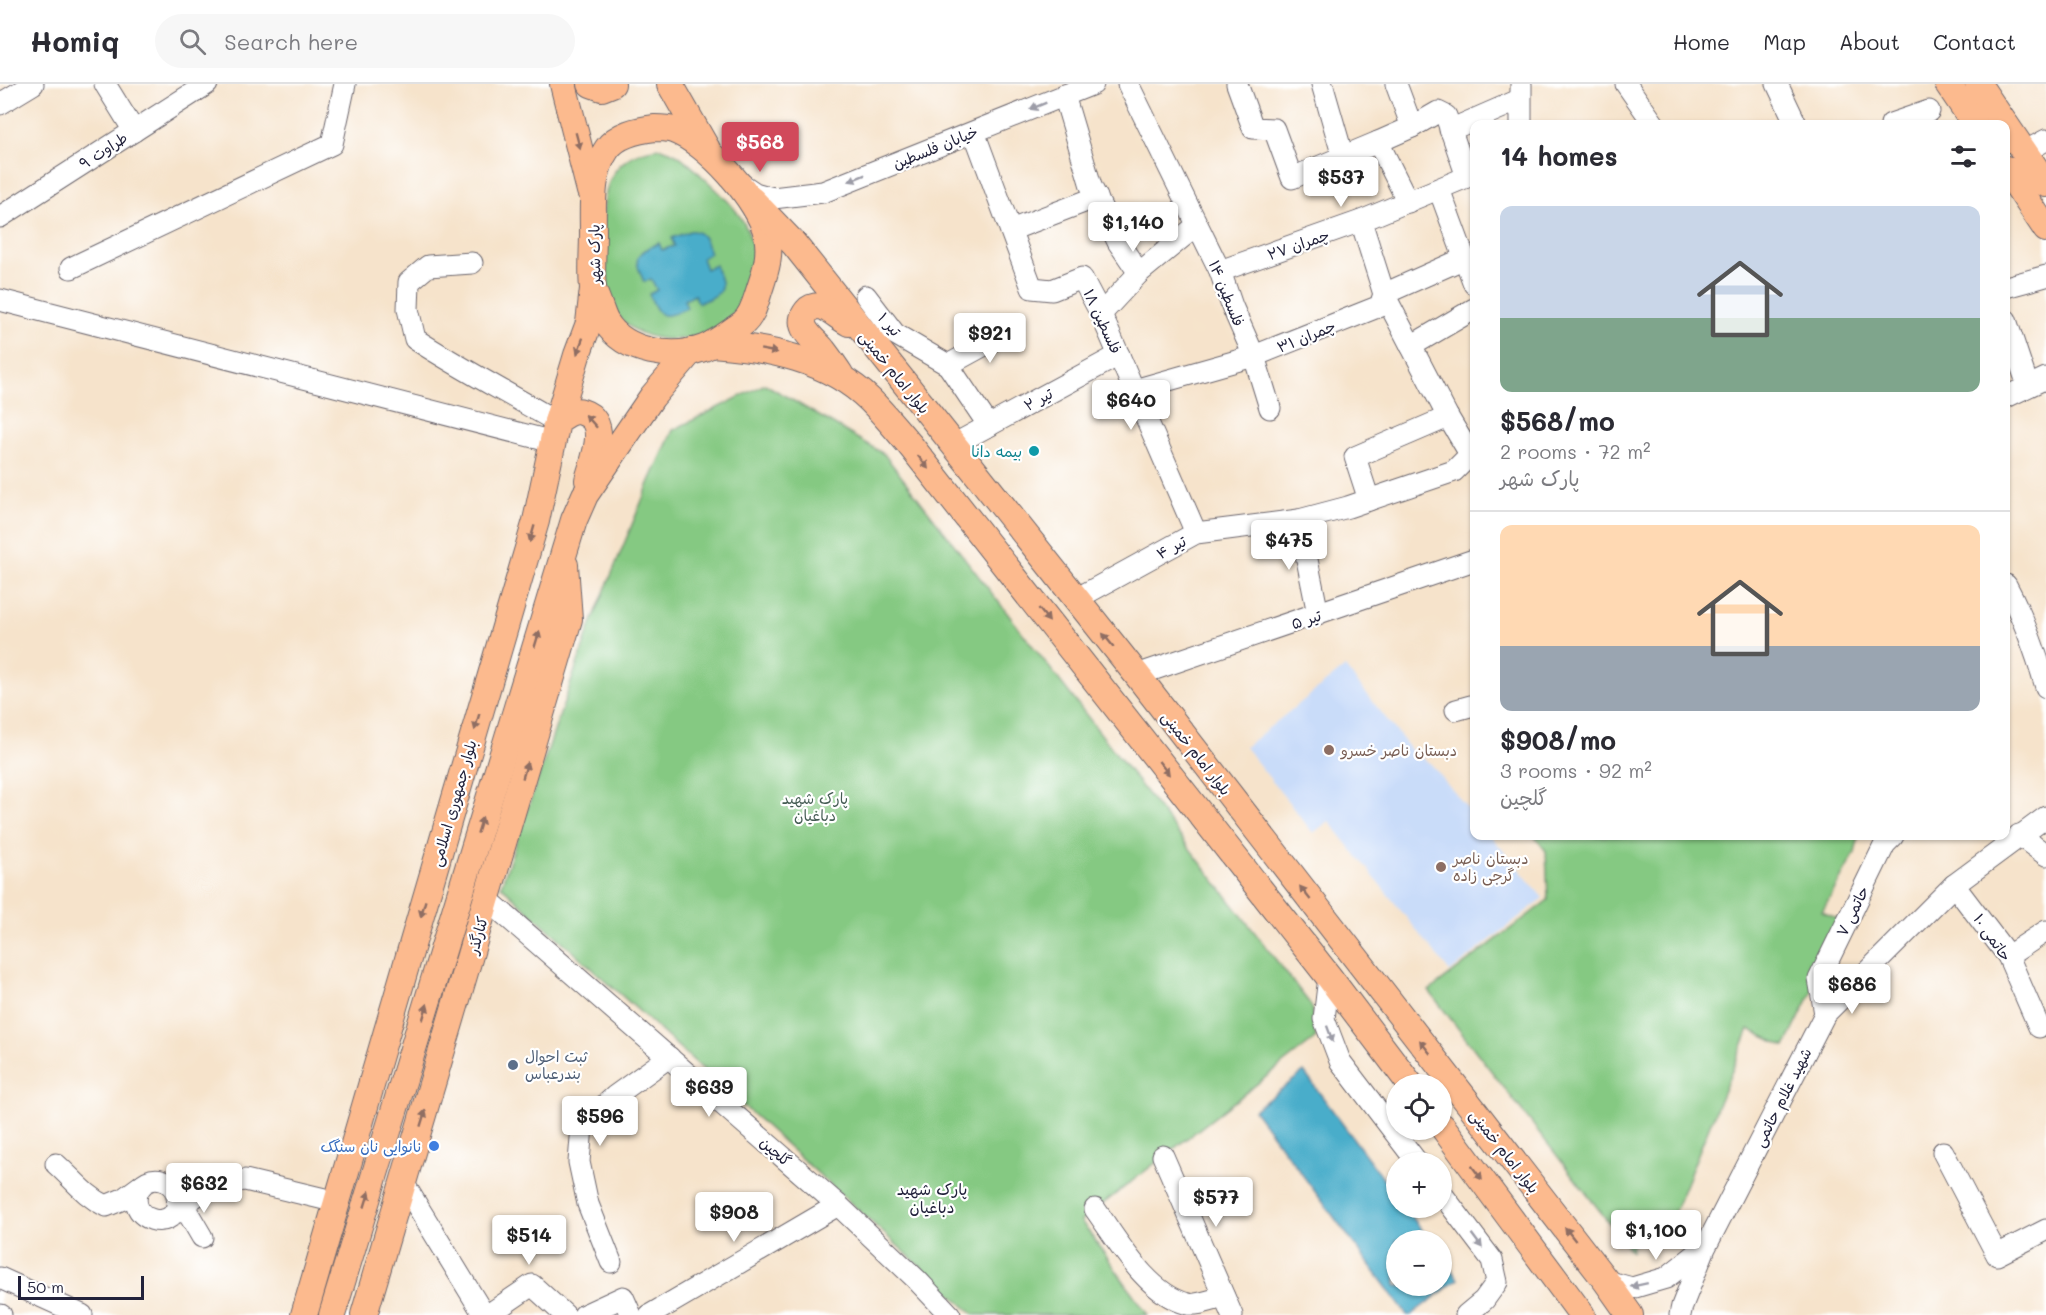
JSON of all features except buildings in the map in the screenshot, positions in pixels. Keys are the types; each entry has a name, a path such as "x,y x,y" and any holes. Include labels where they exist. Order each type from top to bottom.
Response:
{"main road":[{"path":"563,84 593,206"},
{"path":"591,84 602,88 612,84"},
{"path":"670,84 712,157"},
{"path":"1947,84 1972,120"},
{"path":"1978,84 2002,120"},
{"name":"پارک شهر","path":"671,129 712,157 733,179 763,199 762,218 769,256 754,308 746,321 701,347 682,353 647,350 622,338 606,322 593,289 593,206 596,174 606,150 614,141 636,130 671,129"},
{"path":"2010,132 2046,184"},
{"path":"2010,176 2046,229"},
{"name":"بلوار امام خمینی","path":"763,199 794,244 1137,675 1630,1315"},
{"name":"بلوار جمهوری اسلامی","path":"304,1315 536,521 555,432 577,355 589,323 593,289"},
{"path":"844,380 823,349 807,334 803,327 805,312 810,308 820,306 839,319 860,328"},
{"path":"585,495 659,387 701,347 740,346 784,354 810,362 844,380 870,399 910,445 1329,977 1402,1074"},
{"path":"332,1315 563,552 585,495 598,440 598,430 591,417 581,412 567,414 555,432"},
{"name":"کنارگذر","path":"364,1315 488,900 568,619 563,552"},
{"path":"1452,1140 1582,1315"},
{"path":"357,1232 364,1315"}],"street":[{"path":"0,104 33,84"},
{"path":"105,84 134,131"},
{"name":"طراوت ۹","path":"0,216 207,84"},
{"path":"71,268 332,144 345,84"},
{"name":"خیابان فلسطین","path":"763,199 826,191 1093,84"},
{"name":"فلسطین ۱۴","path":"1128,84 1220,271 1232,306 1254,356 1270,408"},
{"path":"1237,84 1253,128 1274,129 1292,178 1412,127 1438,112 1446,116 1470,173"},
{"path":"1322,84 1343,158"},
{"path":"1396,84 1412,127"},
{"path":"1626,84 1651,120"},
{"path":"1777,84 1794,120"},
{"path":"1450,130 1520,92 1521,120"},
{"path":"1065,95 1091,186 1118,242 1140,273"},
{"path":"1903,120 1929,111"},
{"name":"فلسطین ۱۸","path":"974,132 1032,288 1052,290 1082,278 1101,314 1196,533"},
{"path":"2024,152 2046,140"},
{"path":"1378,142 1408,202"},
{"name":"چمران ۲۷","path":"1220,271 1361,221 1470,175"},
{"path":"1439,189 1470,272"},
{"path":"1011,230 1097,197"},
{"path":"1361,221 1384,294 1448,417 1470,449"},
{"path":"1101,314 1140,273 1196,226"},
{"name":"چمران ۳۱","path":"1134,390 1254,356 1380,306 1384,294 1465,258"},
{"path":"472,263 428,266 409,282 408,309 415,339 454,365 496,386 555,432"},
{"path":"2010,286 2046,276"},
{"name":"تیر ۱","path":"866,296 895,334 948,365 989,426"},
{"path":"0,300 555,432"},
{"path":"1411,346 1470,311"},
{"path":"2010,328 2037,382 2010,395"},
{"path":"948,365 1011,330"},
{"name":"تیر ۲","path":"954,445 1119,355"},
{"path":"1369,500 1355,457 1448,417"},
{"name":"تیر ۴","path":"1076,599 1196,533 1299,520 1369,500 1454,471 1470,454"},
{"path":"1299,520 1318,614"},
{"name":"تیر ۵","path":"1137,675 1470,561"},
{"path":"2010,593 2038,659 2046,687"},
{"name":"شهید غلام حاتمی","path":"1606,1281 1632,1288 1666,1278 1705,1248 1825,1014 1954,885 2046,817"},
{"path":"2019,835 2046,855"},
{"name":"حاتمی ۷","path":"1825,1014 1819,979 1885,840"},
{"name":"حاتمی ۱۰","path":"1954,885 2008,956 2039,1027"},
{"name":"گلچین","path":"488,900 837,1205 950,1315"},
{"path":"2008,956 2046,931"},
{"path":"1329,977 1324,1019 1340,1061 1409,1152"},
{"path":"611,1262 588,1204 579,1162 582,1125 615,1096 669,1057"},
{"path":"1943,1152 1998,1255 2046,1230"},
{"path":"1095,1209 1134,1263 1161,1292 1190,1305 1228,1306 1163,1156"},
{"path":"56,1164 74,1179 90,1199 106,1206 123,1199 152,1179 193,1180 210,1186"},
{"path":"164,1180 174,1187 178,1198 176,1208"},
{"path":"142,1185 136,1196 138,1208 145,1217 156,1221 168,1218 176,1208 210,1186 245,1180 337,1202"},
{"path":"404,1184 486,1315 532,1286 565,1315"},
{"path":"650,1315 837,1205"},
{"path":"1452,1207 1492,1260 1497,1281 1484,1300 1466,1315"},
{"path":"176,1208 188,1213 202,1237"},
{"path":"1680,1315 1705,1248"},
{"path":"0,1278 82,1315"},
{"path":"584,1315 623,1297 631,1315"}],"shaded area":[{"name":"دبستان ناصر گرجی زاده","path":"1345,667 1413,752 1431,764 1470,811 1470,840 1494,840 1543,898 1450,972 1329,821 1313,833 1245,747"}],"green space":[{"path":"659,148 666,149 683,159 715,188 744,223 752,249 753,264 749,287 735,312 713,329 682,339 649,336 635,330 622,320 612,307 606,288 603,217 608,186 614,172 624,161 639,153"},
{"name":"پارک شهید دباغیان","path":"765,384 884,454 1311,1005 1316,1038 1081,1221 1148,1315 974,1315 501,886 591,624 673,430"},
{"path":"1537,840 1858,840 1855,853 1822,912 1846,922 1785,1047 1749,1029 1665,1235 1635,1234 1631,1251 1429,991 1548,900 1546,851"}],"water":[{"path":"695,231 706,241 710,253 702,258 706,269 715,265 721,280 720,290 713,297 698,303 695,295 684,300 687,308 663,315 656,309 649,294 657,290 651,279 644,282 638,267 638,257 645,250 659,243 662,250 674,246 672,238"},
{"path":"1304,1072 1386,1183 1386,1218 1413,1218 1422,1230 1386,1230 1386,1287 1254,1110"},
{"path":"1452,1270 1458,1279 1452,1284"},
{"path":"1393,1296 1436,1296 1411,1315 1407,1315"}],"place":[{"name":"بیمه دانا","path":"1034,451"},
{"name":"دبستان ناصر خسرو","path":"1329,750"},
{"name":"دبستان ناصر گرجی زاده","path":"1441,867"},
{"name":"ثبت احوال بندرعباس","path":"513,1065"},
{"name":"نانوایی نان سنگک","path":"434,1146"}],"district":[{"name":"پارک شهید دباغیان","path":"932,1197"}]}
